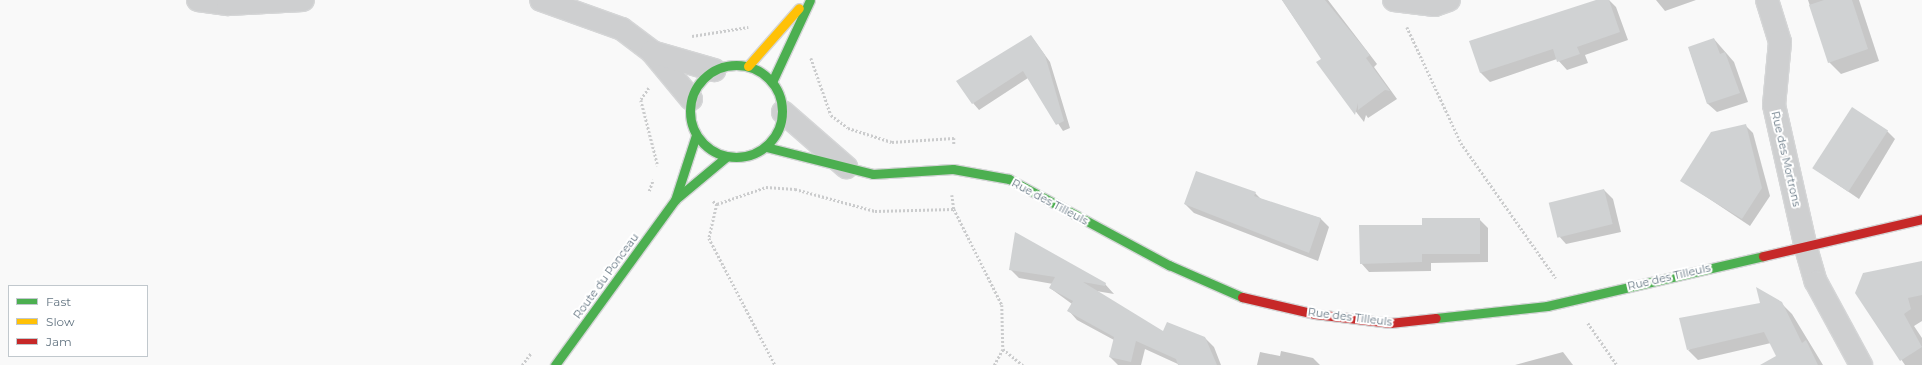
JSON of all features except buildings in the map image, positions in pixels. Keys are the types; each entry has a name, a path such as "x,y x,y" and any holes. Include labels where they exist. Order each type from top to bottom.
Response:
{"street":[{"path":"198,0 228,4 303,0"},
{"path":"541,0 622,29 663,59 691,99"},
{"path":"748,66 806,0"},
{"path":"772,82 810,0"},
{"path":"1394,0 1435,5 1449,0"},
{"name":"Rue des Mortrons","path":"1767,0 1780,42 1774,106 1806,248 1816,282 1861,365"},
{"path":"663,59 714,70 737,64 748,66 772,82 783,112 775,137 766,147 754,154 726,156 704,145 696,135 689,113 691,99 696,87 714,70"},
{"name":"Rue des Tilleuls","path":"783,112 846,167"},
{"name":"Route du Ponceau","path":"675,200 683,180 696,135"},
{"name":"Rue des Tilleuls","path":"766,147 873,174 953,170 1009,179 1169,265 1231,294 1316,314 1390,323 1464,317 1572,300 1806,248 1922,218"},
{"name":"Route du Ponceau","path":"556,365 675,200 726,156"}],"path":[{"path":"1394,0 1461,144 1617,365"},
{"path":"647,194 658,166 641,100 663,59 685,37 757,26"},
{"path":"658,166 683,180"},
{"path":"693,184 717,204"},
{"path":"717,204 766,187 795,189 875,211 954,209"},
{"path":"717,204 709,238 774,365"},
{"path":"522,365 536,347"},
{"path":"994,365 1003,349"}],"traffic: fast":[{"path":"772,82 810,0"},
{"path":"736,65 754,68 769,78 779,93 782,111 779,129 769,144 754,154 736,157 718,154 703,144 693,129 690,111 693,93 703,78 718,68 736,65"},
{"path":"555,365 675,200 696,135"},
{"path":"766,147 873,174 953,169 1009,179 1169,265 1242,297"},
{"path":"677,198 726,157"},
{"path":"1436,318 1547,306 1763,256"}],"traffic: slow":[{"path":"748,66 799,8"}],"traffic: jam":[{"path":"1763,256 1922,219"},
{"path":"1242,297 1315,314 1390,323 1436,318"}]}
